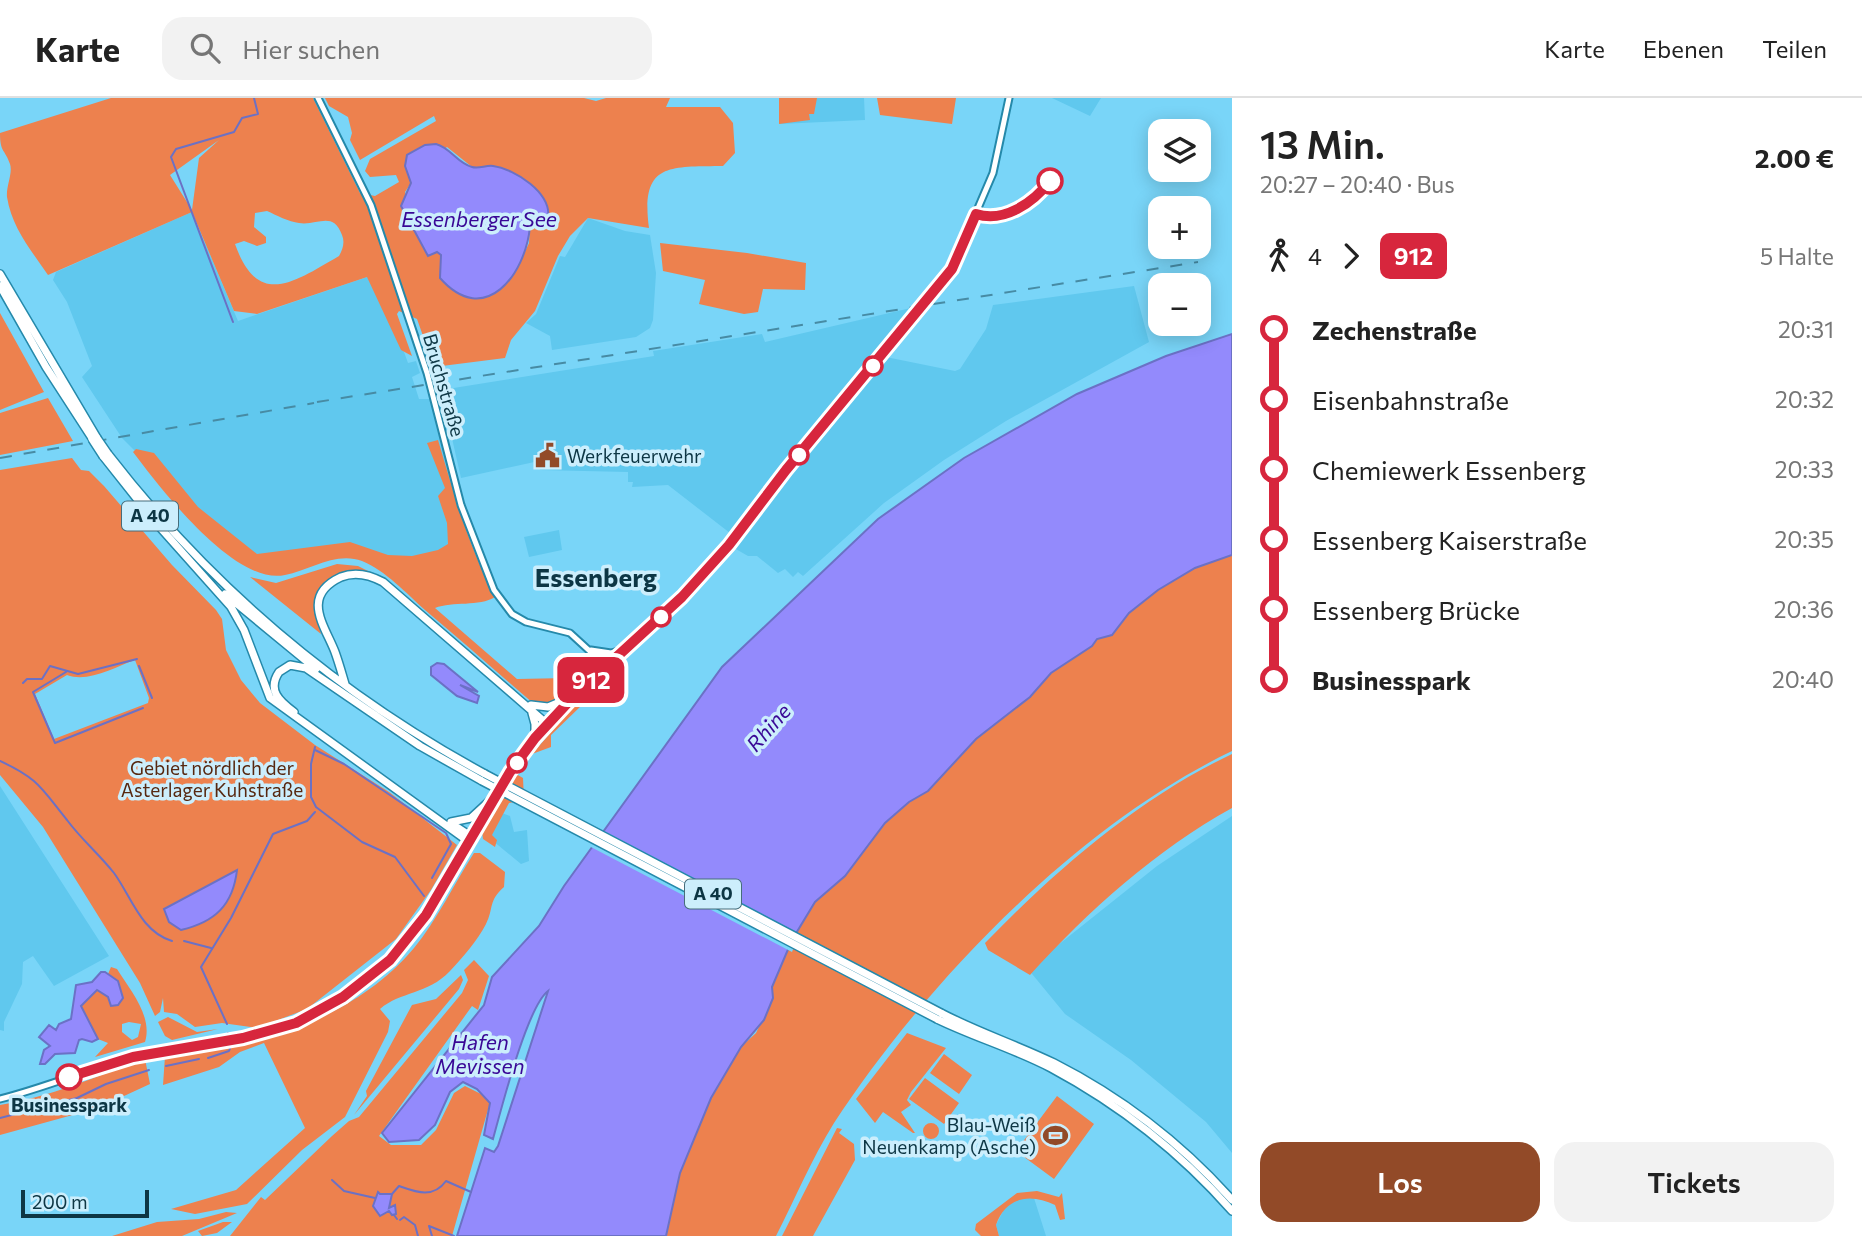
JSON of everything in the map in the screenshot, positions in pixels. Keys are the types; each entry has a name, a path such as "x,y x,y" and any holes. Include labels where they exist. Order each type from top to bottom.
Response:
{"highway":[{"name":"A 40","path":"0,274 61,386"},
{"name":"A 40","path":"0,286 105,455 157,524 201,573 262,627 396,730 939,1016 1049,1067 1095,1094 1160,1140 1196,1171 1232,1212"},
{"name":"A 40","path":"105,455 234,595 345,685 426,742 484,778"},
{"path":"201,573 231,607 244,630 265,690 279,707 471,839"},
{"path":"345,685 335,650 318,619 320,600 329,585 337,579 357,574 367,575 383,582 548,723"},
{"path":"396,730 306,668 286,666 276,676 276,695 287,707 471,839"},
{"path":"530,707 548,707 574,696"},
{"path":"530,707 535,719 535,738"},
{"path":"450,822 471,818 496,796"},
{"name":"A 40","path":"939,1016 1051,1062 1098,1088 1164,1135 1201,1166 1232,1200"}],"main road":[{"name":"Bruchstraße","path":"318,98 370,205 427,373 461,505 486,576 512,614 526,622 563,630 578,639 606,666"},
{"path":"0,1099 85,1071 155,1052 270,1032 318,1012 343,997 370,977 408,941 496,796 535,738 574,696 714,564 786,470 952,269 993,173 1009,98"},
{"path":"591,650 611,653 625,648"}],"shaded area":[{"path":"779,98 864,98 865,120 780,124"},
{"path":"1052,98 1101,98 1090,116"},
{"path":"192,212 238,321 376,274 408,363 416,361 420,373 412,377 419,399 431,399 457,506 473,555 390,570 361,554 329,554 282,569 224,540 122,438 82,377 92,366 67,302 53,280 56,272"},
{"path":"588,218 625,231 650,235 656,273 653,320 650,328 636,337 552,350 550,336 526,323 536,314 560,256 565,257"},
{"path":"1134,286 1149,342 1006,421 944,460 884,503 803,576 798,572 793,577 785,569 778,573 757,556 748,556 734,548 739,540 668,485 632,487 633,482 628,482 628,472 540,470 539,461 461,478 441,390 654,356 653,351 762,334 765,342 915,307 876,355 955,371 960,369 986,329 993,305"},
{"path":"559,530 562,550 529,557 524,537"},
{"path":"0,786 109,956 54,986 33,956 23,962 22,984 4,1022 4,1031 0,1030"},
{"path":"499,812 510,816 514,832 527,830 529,861 521,864 487,836"},
{"path":"1232,816 1232,1153 1206,1122 1131,1060 1065,1014 1028,969 1157,866"},
{"path":"1026,1197 1034,1198 1046,1236 999,1236 996,1225 1003,1211 1011,1202"}],"green space":[{"path":"111,98 313,98 360,193 375,196 399,182 396,175 370,177 365,171 370,159 436,121 434,116 360,160 350,140 352,133 348,117 329,106 325,98 584,98 596,101 606,98 670,98 666,107 720,107 733,123 735,153 723,166 674,169 654,180 647,206 649,228 588,218 570,236 558,256 535,311 511,340 505,358 434,367 417,319 399,311 397,314 412,356 401,350 367,277 257,314 234,311 192,212 48,275 13,219 7,197 11,168 2,148 0,133","holes":["219,140 199,158 192,210 170,175","447,147 472,167 498,167 523,179 544,200 549,215 530,226 529,243 522,258 448,286 441,278 441,255 437,252 428,256 405,192 411,183 410,175","267,211 299,223 334,223 343,238 339,256 292,281 266,283 255,277 244,264 235,244 244,241 257,246 266,243 266,237 254,227 255,213"]},
{"path":"779,98 817,98 814,114 809,114 810,120 779,124"},
{"path":"877,98 956,98 952,124 880,115"},
{"path":"660,243 806,263 805,290 763,289 758,312 744,314 699,304 705,280 663,271"},
{"path":"0,313 44,392 0,410"},
{"path":"48,398 73,441 0,455 0,413"},
{"path":"438,440 470,540 495,597 481,602 435,608 517,679 567,678 577,665 584,665 586,673 554,703 534,704 395,583 362,561 343,558 285,575 265,574 244,566 222,551 180,510 133,452 136,449 154,453 198,507 257,554 350,542 388,555 412,556 438,550 448,544 447,523 438,496 445,488 427,443"},
{"name":"Gebiet nördlich der Asterlager Kuhstraße","path":"72,458 81,470 89,471 172,565 216,610 222,619 226,650 241,680 260,703 315,745 389,792 457,845 431,890 396,939 307,1009 257,1028 222,1023 195,1027 177,1014 164,1012 163,998 160,1012 155,1016 140,983 43,827 0,775 0,470","holes":["135,660 149,698 148,703 54,739 35,694 67,675 92,676"]},
{"path":"1232,555 1232,751 1174,782 1118,820 1063,864 960,962 871,1069 834,1123 776,1236 666,1236 680,1173 711,1098 741,1047 756,1033 773,998 772,988 792,940 815,902 845,876 885,823 909,802 928,791 976,739 1030,697 1051,673 1092,646 1097,639 1112,635 1129,613 1157,590 1195,568"},
{"path":"337,564 358,566 376,575 362,572 326,585 316,616 321,634 250,577 276,583"},
{"path":"580,699 581,706 551,735 551,747 532,754"},
{"path":"1232,754 1232,808 1177,843 1124,883 1075,928 1030,975 988,950 985,943 1073,860 1165,791"},
{"path":"516,774 523,778 524,800 509,803 492,835 497,840 495,847 483,839 482,832"},
{"path":"474,853 480,853 505,872 504,887 493,901 486,924 470,949 441,979 380,1009 390,1021 388,1032 345,1117 302,1150 247,1204 195,1214 171,1209 236,1190 305,1128 264,1043 240,1052 219,1067 163,1085 165,1056 267,1037 332,1012 362,995 414,948 438,914"},
{"path":"474,960 489,976 478,1010 472,1006 379,1136 391,1145 421,1145 436,1130 454,1093 465,1086 491,1099 452,1236 230,1236 261,1197 265,1200 332,1136 349,1121 359,1117 462,993 468,980 464,970"},
{"path":"111,967 117,969 139,1004 147,1032 145,1042 95,1057 108,1043 98,1039 81,1006 97,990 108,997 123,998 118,981 108,974","holes":["122,1024 141,1024 138,1037 132,1040 122,1032"]},
{"path":"461,975 463,980 459,989 354,1115 367,1096 366,1091 412,1005 436,999"},
{"path":"168,1017 197,1032 218,1029 172,1040 165,1036 158,1022"},
{"path":"907,1033 946,1048 911,1092 907,1100 911,1105 901,1112 915,1133 883,1112 875,1123 856,1099"},
{"path":"944,1054 972,1075 959,1094 930,1073"},
{"path":"145,1059 150,1084 98,1108 0,1135 0,1105 55,1091"},
{"path":"925,1078 959,1103 944,1124 909,1099"},
{"name":"Blau-Weiß Neuenkamp (Asche)","path":"1057,1096 1094,1124 1054,1179 1016,1151"},
{"path":"931,1123 937,1125 937,1137 931,1139 925,1137 923,1131 925,1125"},
{"path":"837,1128 842,1129 839,1133 854,1144 855,1160 813,1236 782,1236"},
{"path":"1037,1191 1059,1197 1062,1193 1065,1219 1060,1220 1055,1205 1028,1199 1012,1203 1006,1208 996,1225 999,1236 981,1236 975,1230 976,1224 1017,1193"},
{"path":"226,1212 237,1213 182,1236 112,1236 157,1222 199,1219"},
{"path":"223,1222 232,1222 217,1233 202,1236 198,1231"}],"water":[{"name":"Essenberger See","path":"436,144 467,165 502,168 521,177 538,191 548,209 548,218 530,226 521,262 512,277 487,297 472,298 457,292 440,278 441,255 437,252 428,256 401,206 411,183 405,166 407,155 425,145"},
{"path":"1232,334 1232,555 1195,568 1158,590 1129,613 1112,635 1097,639 1092,646 1051,673 1030,697 976,739 928,791 909,802 885,823 845,876 815,902 792,940 772,987 773,998 764,1020 741,1047 711,1098 680,1173 666,1236 457,1236 485,1148 494,1152 498,1146 548,991 540,1001 523,1037 493,1139 484,1135 490,1103 477,1089 463,1082 450,1092 435,1125 419,1140 389,1142 382,1133 484,1005 492,977 539,926 564,886 722,667 878,519 964,458 1077,394 1166,356"},
{"path":"437,663 444,664 478,692 460,685 479,696 477,703 457,696 431,675 431,667"},
{"path":"237,870 231,893 213,917 181,930 169,922 164,909"},
{"path":"101,972 118,981 123,998 118,1005 111,1006 108,997 97,990 81,1006 98,1039 92,1042 79,1040 75,1053 55,1054 45,1064 40,1064 44,1050 50,1046 39,1037 49,1025 56,1030 59,1024 71,1019 76,985 92,982"},
{"path":"378,1192 392,1194 389,1208 395,1205 396,1214 392,1215 389,1211 380,1216 373,1206"}],"pier":[{"path":"600,830 799,934 792,952 589,846"}],"waterway":[{"path":"233,322 171,157 176,149 234,132 242,118 258,114 254,98"},
{"path":"23,683 27,679 42,679 50,666 78,674 137,659"},
{"path":"139,666 152,698"},
{"path":"66,672 33,692 55,743 143,708"},
{"path":"315,747 311,764 311,797 316,807 362,842 395,857 424,896"},
{"path":"315,750 344,764 446,833 451,844 432,878"},
{"path":"0,761 23,773 45,792 78,834 114,873 145,922 152,930 172,941"},
{"path":"227,1024 201,967 231,918 273,834 307,821 315,812"},
{"path":"184,941 211,948"},
{"path":"208,1058 229,1051 231,1046"},
{"path":"166,1066 199,1059"},
{"path":"0,1118 77,1098 106,1084 149,1070"},
{"path":"332,1180 344,1191 375,1198"},
{"path":"392,1194 399,1186 418,1192 430,1192 441,1187 446,1181 471,1192"},
{"path":"394,1215 397,1219"},
{"path":"400,1220 404,1217 415,1225 418,1236"},
{"path":"432,1236 429,1226 454,1236"}],"railway":[{"path":"317,402 1198,262"},
{"path":"0,458 314,403"}],"bus line":[{"name":"912","path":"69,1077 133,1057 171,1048 243,1038 296,1023 357,988 390,960 408,941 426,915 510,772 535,738 574,696 706,573 786,470 952,269 976,214 994,217 1030,203 1050,181"}],"place":[{"name":"Werkfeuerwehr","path":"547,456"},
{"name":"Businesspark","path":"69,1077"},
{"name":"Blau-Weiß Neuenkamp (Asche)","path":"1056,1136"}],"district":[{"name":"Essenberg","path":"596,578"}],"water label":[{"name":"Rhine","path":"769,728"},
{"name":"Hafen Mevissen","path":"480,1055"}]}
